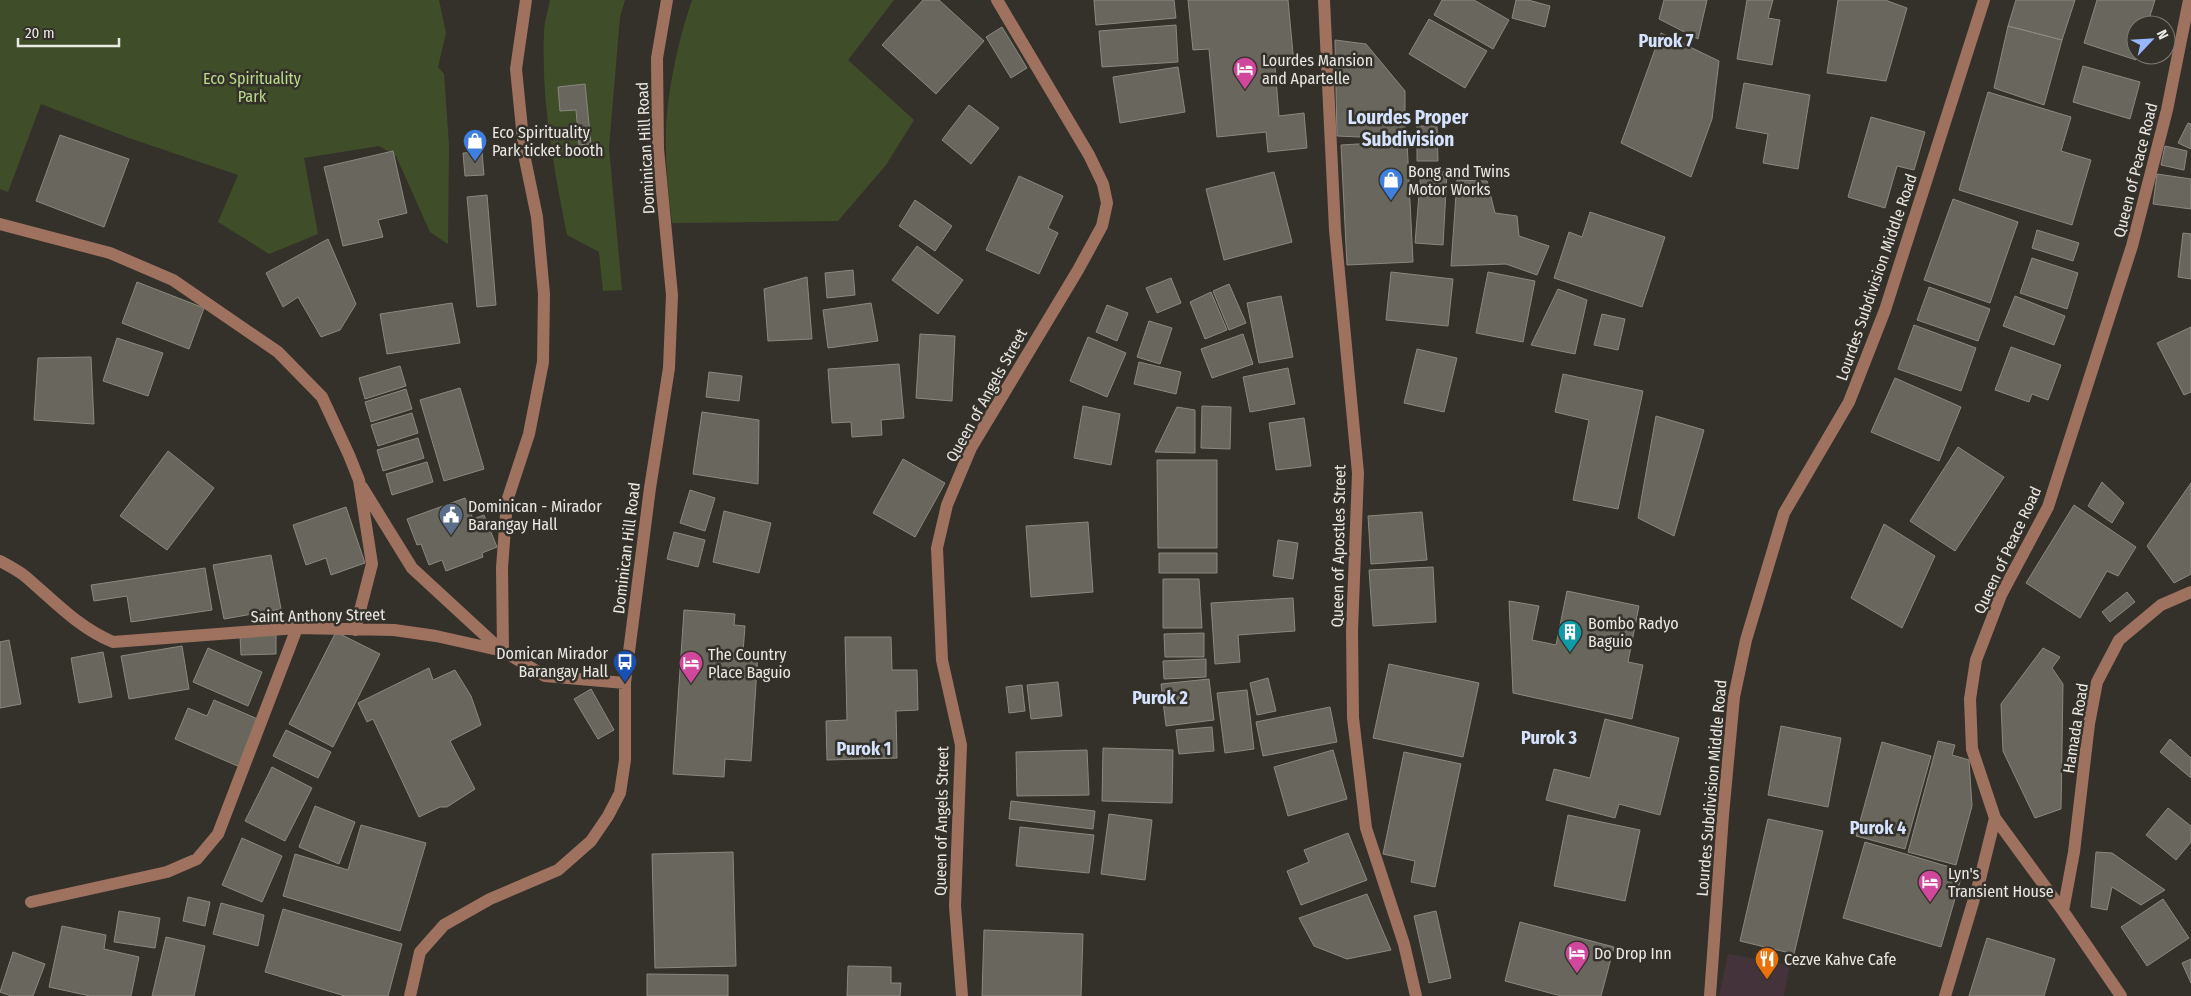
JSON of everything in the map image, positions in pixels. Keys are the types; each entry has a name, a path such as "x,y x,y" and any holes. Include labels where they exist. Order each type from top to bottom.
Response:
{"street":[{"path":"502,651 502,568 507,500 524,450 543,362 544,294 537,217 525,159 516,69 526,0"},
{"name":"Dominican Hill Road","path":"410,996 420,952 444,925 490,898 558,870 591,841 608,816 620,793 625,760 625,683 650,488 669,368 672,295 658,149 657,58 667,0"},
{"name":"Queen of Angels Street","path":"962,996 955,906 961,745 942,660 937,548 947,505 972,448 1078,270 1102,226 1106,204 1103,184 1089,155 997,0"},
{"name":"Queen of Apostles Street","path":"1324,0 1335,230 1358,473 1352,631 1353,718 1366,828 1404,944 1416,996"},
{"name":"Lourdes Subdivision Middle Road","path":"1710,996 1734,696 1746,640 1784,513 1849,402 1885,310 1984,0"},
{"name":"Queen of Peace Road","path":"2120,996 2063,911 1995,818 1972,749 1970,700 1976,660 2001,595 2048,507 2132,246 2167,110 2189,0"},
{"path":"0,224 110,254 174,280 278,352 322,398 359,480 412,568 502,651"},
{"path":"355,630 372,564 359,480"},
{"name":"Saint Anthony Street","path":"0,561 25,576 53,602 85,626 99,636 113,642 297,628 394,630 436,636 502,651 545,676 625,683"},
{"name":"Hamada Road","path":"2063,911 2074,852 2089,724 2097,682 2119,640 2161,605 2191,592"},
{"path":"32,902 167,872 197,858 218,834 297,628"},
{"path":"1945,996 1980,879 1995,818"}],"shaded area":[{"path":"1728,954 1790,965 1784,996 1719,996"}],"green space":[{"name":"Eco Spirituality Park","path":"0,0 439,0 446,33 438,67 444,74 449,145 448,244 430,232 396,156 379,146 304,158 318,234 269,254 218,222 238,175 129,138 41,104 8,192 0,189"},
{"path":"550,0 625,0 620,17 609,148 622,290 603,291 599,252 567,235 553,160 544,84 544,30"},
{"path":"692,0 894,0 848,60 914,120 886,165 838,221 672,223 666,166 667,116 675,65"}],"building":[{"path":"923,0 939,0 984,41 936,94 882,45"},
{"path":"1094,0 1174,0 1176,18 1096,25"},
{"name":"Lourdes Mansion and Apartelle","path":"1188,0 1288,0 1294,64 1275,66 1279,116 1304,113 1307,148 1268,152 1266,132 1217,137 1209,49 1193,50"},
{"path":"1442,0 1474,0 1509,20 1493,49 1434,15"},
{"path":"1516,0 1528,0 1550,6 1545,27 1512,18"},
{"path":"1664,0 1707,0 1698,39 1659,19"},
{"path":"1747,0 1773,0 1768,18 1780,20 1772,65 1737,59"},
{"path":"1838,0 1885,0 1907,8 1886,81 1827,73"},
{"path":"2016,0 2075,0 2062,40 2008,26"},
{"path":"2097,0 2155,0 2150,15 2126,15 2126,57 2084,43"},
{"path":"1429,19 1487,51 1465,88 1409,54"},
{"path":"1176,25 1178,62 1102,67 1099,31"},
{"path":"2008,26 2062,40 2044,105 1994,88"},
{"path":"1002,27 1027,68 1011,78 986,37"},
{"path":"1661,33 1719,61 1712,119 1691,177 1621,143"},
{"path":"1335,40 1366,44 1405,91 1405,139 1337,136"},
{"path":"2083,66 2140,82 2130,119 2073,102"},
{"path":"1178,67 1185,112 1120,123 1113,77"},
{"path":"1744,83 1810,95 1798,169 1763,163 1768,134 1736,128"},
{"path":"585,84 591,144 579,145 576,110 560,111 558,87"},
{"path":"1988,92 2071,117 2061,151 2091,160 2072,225 1959,190"},
{"path":"969,105 999,128 971,164 942,140"},
{"path":"1871,117 1925,132 1914,170 1897,166 1885,208 1848,197"},
{"path":"2188,123 2191,124 2191,149 2178,143"},
{"path":"1417,126 1437,126 1438,161 1417,161"},
{"path":"60,135 129,159 104,227 36,201"},
{"path":"1407,141 1413,262 1347,265 1341,145"},
{"path":"2165,146 2187,151 2184,170 2161,165"},
{"path":"393,151 407,213 378,220 383,237 343,246 324,167"},
{"path":"482,152 484,175 465,176 463,153"},
{"path":"1421,170 1447,172 1443,245 1415,243"},
{"path":"1274,172 1292,242 1224,260 1206,189"},
{"path":"2157,174 2191,179 2191,209 2153,204"},
{"path":"1019,176 1063,196 1048,228 1058,233 1039,274 986,250"},
{"path":"1457,180 1487,181 1495,213 1517,216 1519,236 1549,246 1537,275 1506,264 1451,266"},
{"path":"487,195 496,305 477,307 467,197"},
{"path":"1953,199 2018,222 1990,303 1924,280"},
{"path":"915,200 952,226 935,251 899,226"},
{"path":"1590,212 1665,237 1642,307 1554,278 1569,232 1582,237"},
{"path":"2037,230 2079,243 2073,261 2032,248"},
{"path":"2183,233 2191,234 2191,279 2178,277"},
{"path":"328,239 356,304 340,330 321,337 298,297 283,307 266,273"},
{"path":"917,246 963,280 938,314 892,280"},
{"path":"2032,258 2078,273 2067,309 2020,293"},
{"path":"853,270 855,295 827,298 825,273"},
{"path":"1391,272 1453,279 1448,326 1386,320"},
{"path":"1488,272 1535,281 1523,342 1476,333"},
{"path":"807,277 812,339 768,341 764,289"},
{"path":"1171,278 1181,303 1157,313 1146,288"},
{"path":"137,282 204,308 189,349 122,323"},
{"path":"1229,284 1246,323 1229,330 1213,291"},
{"path":"1929,287 1990,309 1978,341 1917,320"},
{"path":"1558,289 1587,300 1575,354 1531,345"},
{"path":"1211,292 1227,330 1205,339 1190,302"},
{"path":"1281,296 1293,357 1259,363 1247,303"},
{"path":"2015,296 2065,316 2054,345 2003,326"},
{"path":"452,303 460,343 387,354 380,314"},
{"path":"871,303 878,341 828,348 823,310"},
{"path":"1107,305 1128,313 1117,341 1096,332"},
{"path":"1602,314 1625,319 1618,350 1594,345"},
{"path":"1149,321 1172,328 1160,364 1137,357"},
{"path":"1914,325 1976,348 1961,391 1898,369"},
{"path":"2191,327 2191,392 2184,395 2157,343"},
{"path":"920,334 955,336 952,401 916,398"},
{"path":"1243,334 1253,364 1212,378 1201,349"},
{"path":"1088,337 1126,353 1107,397 1070,381"},
{"path":"117,338 163,353 148,396 103,381"},
{"path":"2011,347 2061,365 2048,400 2032,394 2029,402 1995,390"},
{"path":"1417,349 1457,358 1444,412 1404,403"},
{"path":"91,357 94,424 34,420 38,358"},
{"path":"1139,362 1181,372 1176,394 1134,384"},
{"path":"899,364 904,418 881,420 882,435 852,437 851,422 832,423 828,369"},
{"path":"400,366 406,386 365,399 359,378"},
{"path":"1288,368 1295,404 1250,412 1243,377"},
{"path":"709,372 742,376 739,401 706,397"},
{"path":"1563,374 1643,391 1618,509 1573,500 1589,420 1555,412"},
{"path":"1895,378 1961,407 1939,461 1871,432"},
{"path":"460,388 484,469 444,481 420,400"},
{"path":"406,389 412,409 371,422 365,402"},
{"path":"1083,406 1120,414 1111,465 1074,458"},
{"path":"1202,406 1231,407 1230,449 1201,448"},
{"path":"1177,407 1195,410 1195,453 1155,452"},
{"path":"702,412 759,420 758,484 693,474"},
{"path":"412,413 418,433 378,446 371,425"},
{"path":"1656,416 1704,430 1674,536 1638,518"},
{"path":"1304,418 1311,466 1276,470 1269,423"},
{"path":"418,438 424,458 383,471 377,450"},
{"path":"1958,447 2004,477 1955,551 1910,521"},
{"path":"168,451 214,488 167,550 120,516"},
{"path":"903,459 945,483 915,537 873,513"},
{"path":"1157,460 1217,460 1217,548 1158,548"},
{"path":"427,462 433,482 392,495 386,474"},
{"path":"2102,482 2124,503 2112,523 2088,506"},
{"path":"2191,483 2191,574 2174,583 2147,546"},
{"path":"690,490 715,498 705,531 680,523"},
{"path":"465,498 473,519 484,515 497,547 482,553 483,557 446,571 442,560 429,565 421,544 417,545 407,519"},
{"path":"2074,505 2136,547 2118,576 2107,571 2080,618 2026,583"},
{"path":"346,507 365,563 331,575 326,558 306,565 293,525"},
{"path":"724,511 771,523 759,573 713,562"},
{"path":"1422,512 1427,560 1371,564 1368,516"},
{"path":"1088,522 1093,592 1031,597 1026,526"},
{"path":"1884,524 1935,556 1902,628 1851,598"},
{"path":"674,532 705,540 698,567 667,559"},
{"path":"1278,540 1298,543 1293,579 1273,576"},
{"path":"1159,553 1217,553 1217,573 1159,573"},
{"path":"271,555 281,609 224,619 213,565"},
{"path":"1433,567 1436,622 1373,626 1369,570"},
{"path":"205,568 212,610 131,622 127,596 94,601 91,585"},
{"path":"1163,579 1199,579 1202,628 1163,628"},
{"name":"Bombo Radyo Baguio","path":"1567,591 1639,606 1628,662 1643,665 1632,719 1513,693 1509,601 1539,606 1532,640 1556,645"},
{"path":"2127,592 2135,602 2110,622 2102,612"},
{"path":"1293,598 1295,631 1238,635 1240,662 1215,664 1211,603"},
{"path":"684,610 735,614 734,625 745,626 743,652 758,653 751,761 725,759 724,777 673,774"},
{"path":"336,632 380,654 333,747 289,724"},
{"path":"276,633 276,654 241,655 240,635"},
{"path":"1204,633 1204,657 1165,657 1164,634"},
{"path":"845,637 891,637 892,670 917,670 918,710 896,711 897,758 827,760 826,721 847,720"},
{"path":"9,640 21,704 0,708 0,642"},
{"path":"182,646 189,689 129,699 121,656"},
{"path":"208,648 262,672 248,706 193,682"},
{"path":"2043,648 2060,657 2052,668 2063,684 2061,809 2035,818 2003,751 2001,704"},
{"path":"103,652 112,697 79,703 71,658"},
{"path":"1206,659 1206,677 1164,679 1163,661"},
{"path":"1389,664 1479,683 1463,757 1373,738"},
{"path":"429,668 433,680 455,670 471,696 481,725 450,741 475,789 447,807 440,807 419,817 373,719 367,722 358,703"},
{"path":"1268,678 1276,711 1257,715 1250,683"},
{"path":"1209,679 1214,720 1166,726 1161,684"},
{"path":"1058,682 1062,716 1031,719 1027,685"},
{"path":"1022,685 1025,711 1009,713 1006,687"},
{"path":"591,689 614,730 598,739 574,699"},
{"path":"1247,690 1254,749 1225,753 1217,693"},
{"path":"214,700 260,720 240,767 175,739 188,708 207,716"},
{"path":"1330,707 1337,742 1263,756 1256,722"},
{"path":"1605,719 1679,738 1660,815 1619,804 1615,818 1546,800 1554,769 1590,778"},
{"path":"1781,726 1841,738 1828,807 1768,795"},
{"path":"1212,727 1214,751 1179,754 1176,730"},
{"path":"286,730 331,752 318,778 273,756"},
{"path":"2170,739 2191,758 2191,778 2160,752"},
{"path":"1938,741 1955,745 1952,755 1969,760 1972,806 1956,865 1908,852"},
{"path":"1882,742 1931,756 1905,849 1856,836"},
{"path":"1103,748 1173,750 1172,803 1102,801"},
{"path":"1087,750 1089,795 1017,796 1016,752"},
{"path":"1333,750 1347,799 1288,816 1274,767"},
{"path":"1404,752 1461,764 1435,887 1411,882 1415,861 1383,854"},
{"path":"272,767 312,788 285,841 245,821"},
{"path":"1011,801 1095,811 1093,829 1009,819"},
{"path":"315,806 355,822 339,864 299,847"},
{"path":"2168,808 2191,826 2191,842 2176,860 2146,835"},
{"path":"1109,814 1152,820 1145,880 1101,874"},
{"path":"1568,815 1640,830 1625,901 1554,886"},
{"path":"1768,819 1823,831 1794,954 1740,941"},
{"path":"361,825 426,843 400,931 283,896 295,854 348,870"},
{"path":"1020,827 1094,835 1089,873 1016,866"},
{"path":"1348,833 1367,880 1301,905 1287,871 1309,862 1304,850"},
{"path":"242,838 282,856 262,902 222,885"},
{"path":"1865,842 1963,871 1941,947 1843,918"},
{"path":"733,852 736,966 655,968 652,854"},
{"path":"2096,852 2112,853 2165,890 2141,905 2112,887 2107,910 2091,907"},
{"path":"1367,894 1391,950 1347,959 1314,946 1299,918"},
{"path":"188,897 210,902 205,926 183,921"},
{"path":"2163,899 2189,938 2147,966 2121,927"},
{"path":"221,903 264,915 258,946 213,934"},
{"path":"283,909 402,944 388,996 345,996 265,972"},
{"path":"119,911 160,918 155,948 114,942"},
{"path":"1436,911 1451,978 1429,983 1414,916"},
{"path":"1520,922 1614,947 1601,996 1561,996 1505,981"},
{"path":"62,926 106,935 104,949 139,957 131,996 90,996 49,987"},
{"path":"984,930 1083,934 1081,996 982,996"},
{"path":"166,937 205,946 194,996 152,996"},
{"path":"1987,938 2055,959 2044,996 1969,996"},
{"path":"13,952 45,964 33,996 11,996 0,992"},
{"path":"2191,959 2191,983 2182,963"},
{"path":"848,966 891,967 891,983 901,983 900,996 847,996"},
{"path":"647,974 728,975 728,996 647,996"}],"place":[{"name":"Lourdes Mansion and Apartelle","path":"1245,90"},
{"name":"Eco Spirituality Park ticket booth","path":"475,162"},
{"name":"Bong and Twins Motor Works","path":"1391,201"},
{"name":"Dominican - Mirador Barangay Hall","path":"451,536"},
{"name":"Bombo Radyo Baguio","path":"1570,653"},
{"name":"Domican Mirador Barangay Hall","path":"625,683"},
{"name":"The Country Place Baguio","path":"691,684"},
{"name":"Lyn's Transient House","path":"1930,903"},
{"name":"Do Drop Inn","path":"1577,974"},
{"name":"Cezve Kahve Cafe","path":"1767,980"}],"district":[{"name":"Purok 7","path":"1666,41"},
{"name":"Lourdes Proper Subdivision","path":"1408,128"},
{"name":"Purok 2","path":"1160,698"},
{"name":"Purok 3","path":"1549,738"},
{"name":"Purok 1","path":"864,749"},
{"name":"Purok 4","path":"1878,828"}]}
